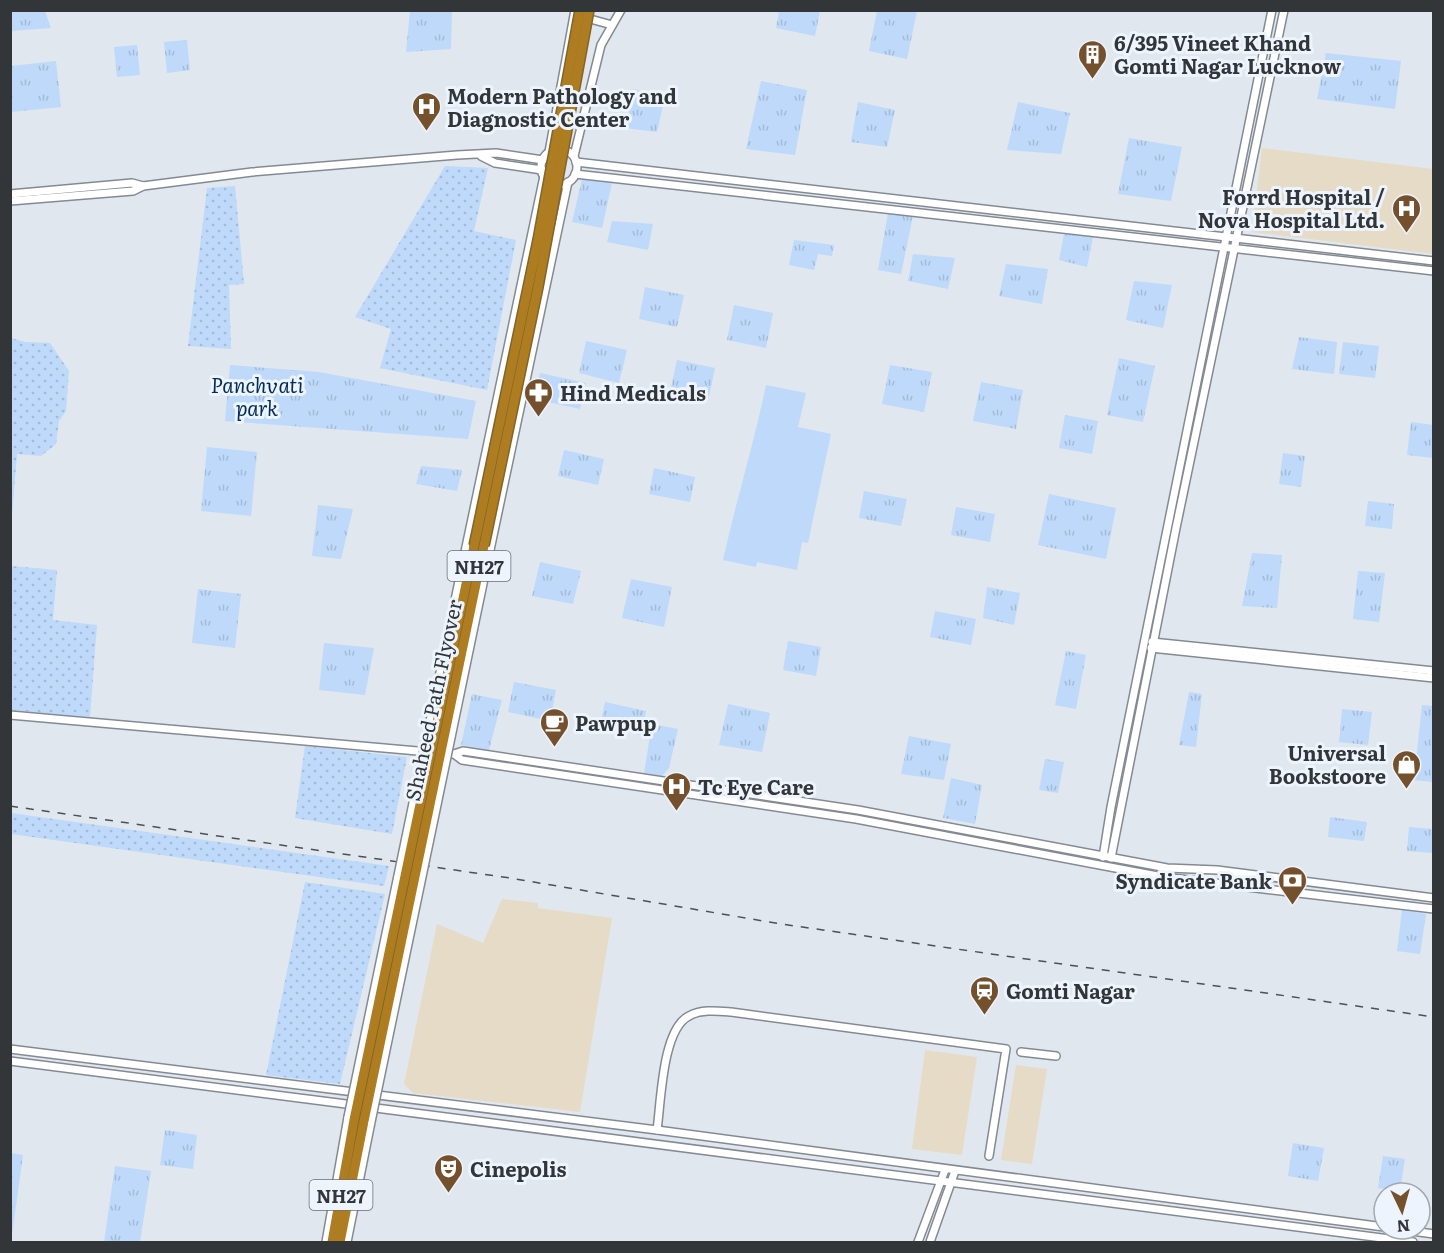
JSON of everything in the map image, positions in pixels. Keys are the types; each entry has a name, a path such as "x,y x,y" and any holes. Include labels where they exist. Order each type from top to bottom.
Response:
{"highway":[{"name":"Shaheed Path Flyover","path":"359,1120 537,287 589,10"},
{"name":"Shaheed Path Flyover","path":"354,1149 538,240 576,12"},
{"path":"354,1149 359,1120"},
{"name":"NH27","path":"332,1242 354,1149"},
{"name":"NH27","path":"340,1242 354,1149"}],"street":[{"path":"326,1242 359,1120 490,550 568,182 575,174 575,159 601,45 621,10"},
{"path":"612,25 627,10"},
{"path":"1106,865 1103,855 1143,644 1272,10"},
{"path":"1106,865 1113,857 1153,645 1284,10"},
{"path":"347,1242 359,1120 466,546 543,173 543,160 549,152 576,12 612,25"},
{"path":"549,152 562,149 575,159 1434,261"},
{"path":"10,201 133,191 143,186 252,172 457,155 481,156 496,153 543,160"},
{"path":"481,156 495,163 543,173 558,184 568,182"},
{"path":"575,174 1434,271"},
{"path":"10,195 132,183 143,186"},
{"path":"1143,644 1434,671"},
{"path":"1153,645 1434,678"},
{"path":"10,715 454,754 463,751 858,810 1167,868 1217,870 1434,898"},
{"path":"454,754 462,760 856,819 1163,877 1434,909"},
{"path":"657,1130 667,1056 677,1026 688,1016 703,1012 731,1012 1006,1049 989,1156"},
{"path":"10,1050 657,1130 1372,1225"},
{"path":"1021,1052 1056,1056"},
{"path":"10,1061 1413,1242"},
{"path":"462,1119 464,1106"},
{"path":"918,1242 945,1170"},
{"path":"930,1242 955,1171"}],"shaded area":[{"path":"1262,148 1433,169 1433,254 1252,232"},
{"path":"502,899 538,903 538,908 612,918 580,1112 413,1093 404,1084 437,924 483,943"},
{"path":"925,1050 977,1057 962,1155 912,1149"},
{"path":"1016,1065 1047,1069 1032,1164 1001,1160"}],"green space":[{"path":"11,10 45,11 51,28 11,31"},
{"path":"410,11 452,11 451,49 406,52"},
{"path":"779,11 820,11 815,36 776,28"},
{"path":"877,11 917,11 907,59 869,51"},
{"path":"187,40 190,70 167,73 164,42"},
{"path":"137,45 140,75 117,77 114,47"},
{"path":"1326,53 1401,61 1395,109 1317,99"},
{"path":"56,61 61,107 11,112 11,66"},
{"path":"761,81 807,90 795,155 746,149"},
{"path":"634,89 665,97 657,132 625,128"},
{"path":"858,102 895,110 887,147 851,142"},
{"path":"1018,102 1070,113 1061,154 1007,150"},
{"path":"1129,138 1182,147 1171,201 1118,194"},
{"path":"445,166 488,168 474,231 516,240 487,390 380,368 391,329 355,317"},
{"path":"582,179 612,183 602,228 572,222"},
{"path":"235,186 244,284 229,285 231,349 188,346 207,188"},
{"path":"888,213 913,216 901,274 878,270"},
{"path":"612,221 653,224 648,250 607,242"},
{"path":"1064,234 1093,237 1087,267 1059,260"},
{"path":"794,240 834,245 832,256 818,254 814,270 789,265"},
{"path":"913,254 955,258 948,289 908,281"},
{"path":"1006,264 1048,269 1042,304 999,296"},
{"path":"1134,281 1172,285 1163,328 1126,320"},
{"path":"645,287 684,295 677,327 639,319"},
{"path":"734,305 773,313 766,348 727,340"},
{"path":"1299,337 1337,342 1334,374 1292,369"},
{"path":"11,338 25,342 50,343 69,371 66,411 59,421 56,444 41,456 17,454 11,527"},
{"path":"586,341 627,350 619,383 579,373"},
{"path":"1343,342 1379,346 1375,378 1339,374"},
{"path":"1119,358 1155,366 1143,422 1107,415"},
{"path":"677,360 715,368 708,401 670,392"},
{"name":"Panchvati park","path":"230,365 319,372 476,401 468,439 225,421"},
{"path":"890,365 932,372 924,412 882,404"},
{"path":"540,373 586,383 580,409 534,399"},
{"path":"981,382 1023,390 1016,429 973,421"},
{"path":"766,385 806,393 798,427 831,434 808,543 802,542 797,570 757,562 756,567 723,560"},
{"path":"1065,415 1098,421 1092,454 1059,448"},
{"path":"1411,422 1433,425 1433,458 1407,455"},
{"path":"207,447 257,452 251,516 201,511"},
{"path":"564,450 604,459 598,485 558,476"},
{"path":"1283,453 1305,456 1301,487 1279,484"},
{"path":"421,466 462,470 457,491 416,484"},
{"path":"654,468 695,477 690,502 649,494"},
{"path":"864,491 907,499 901,526 859,518"},
{"path":"1049,494 1116,508 1106,559 1038,545"},
{"path":"1368,501 1394,504 1392,529 1365,526"},
{"path":"318,505 353,509 341,559 312,556"},
{"path":"956,507 995,514 990,542 951,535"},
{"path":"1252,553 1282,555 1277,608 1242,606"},
{"path":"540,562 581,571 573,604 532,596"},
{"path":"11,566 57,570 53,620 97,625 90,717 11,710"},
{"path":"1358,571 1385,573 1379,622 1353,619"},
{"path":"631,579 672,587 664,627 622,618"},
{"path":"987,587 1020,593 1014,625 983,618"},
{"path":"198,589 241,594 235,648 192,643"},
{"path":"935,611 976,619 971,645 930,637"},
{"path":"788,641 821,647 816,676 783,670"},
{"path":"324,643 374,648 365,695 319,690"},
{"path":"1066,651 1086,655 1076,709 1055,705"},
{"path":"514,682 556,690 550,721 508,712"},
{"path":"1189,692 1202,694 1196,747 1179,745"},
{"path":"472,694 502,700 489,750 461,745"},
{"path":"605,702 646,711 641,735 600,726"},
{"path":"728,704 770,713 762,752 719,745"},
{"path":"1422,705 1433,706 1433,782 1414,780"},
{"path":"1342,709 1372,712 1368,745 1339,742"},
{"path":"652,724 678,729 669,768 662,776 644,773"},
{"path":"909,736 951,744 944,780 901,774"},
{"path":"305,746 407,757 392,834 295,818"},
{"path":"1045,759 1064,762 1058,793 1039,790"},
{"path":"951,778 982,785 975,824 943,818"},
{"path":"11,813 389,866 384,886 11,834"},
{"path":"1330,817 1367,822 1364,841 1328,837"},
{"path":"1409,827 1433,829 1433,853 1407,851"},
{"path":"305,882 385,894 340,1084 266,1075"},
{"path":"1402,910 1426,914 1420,954 1397,951"},
{"path":"165,1130 197,1135 193,1169 160,1165"},
{"path":"1293,1143 1324,1148 1318,1181 1288,1176"},
{"path":"11,1153 23,1155 10,1242"},
{"path":"1383,1156 1405,1159 1402,1181 1379,1181"},
{"path":"115,1166 151,1171 140,1242 104,1242"}],"railway":[{"path":"10,806 510,878 781,924 1434,1017"}],"place":[{"name":"6/395 Vineet Khand Gomti Nagar Lucknow","path":"1093,80"},
{"name":"Modern Pathology and Diagnostic Center","path":"426,132"},
{"name":"Forrd Hospital / Nova Hospital Ltd.","path":"1406,234"},
{"name":"Hind Medicals","path":"539,418"},
{"name":"Pawpup","path":"554,748"},
{"name":"Universal Bookstoore","path":"1407,790"},
{"name":"Tc Eye Care","path":"677,812"},
{"name":"Syndicate Bank","path":"1293,906"},
{"name":"Gomti Nagar","path":"985,1016"},
{"name":"Cinepolis","path":"449,1194"}]}
